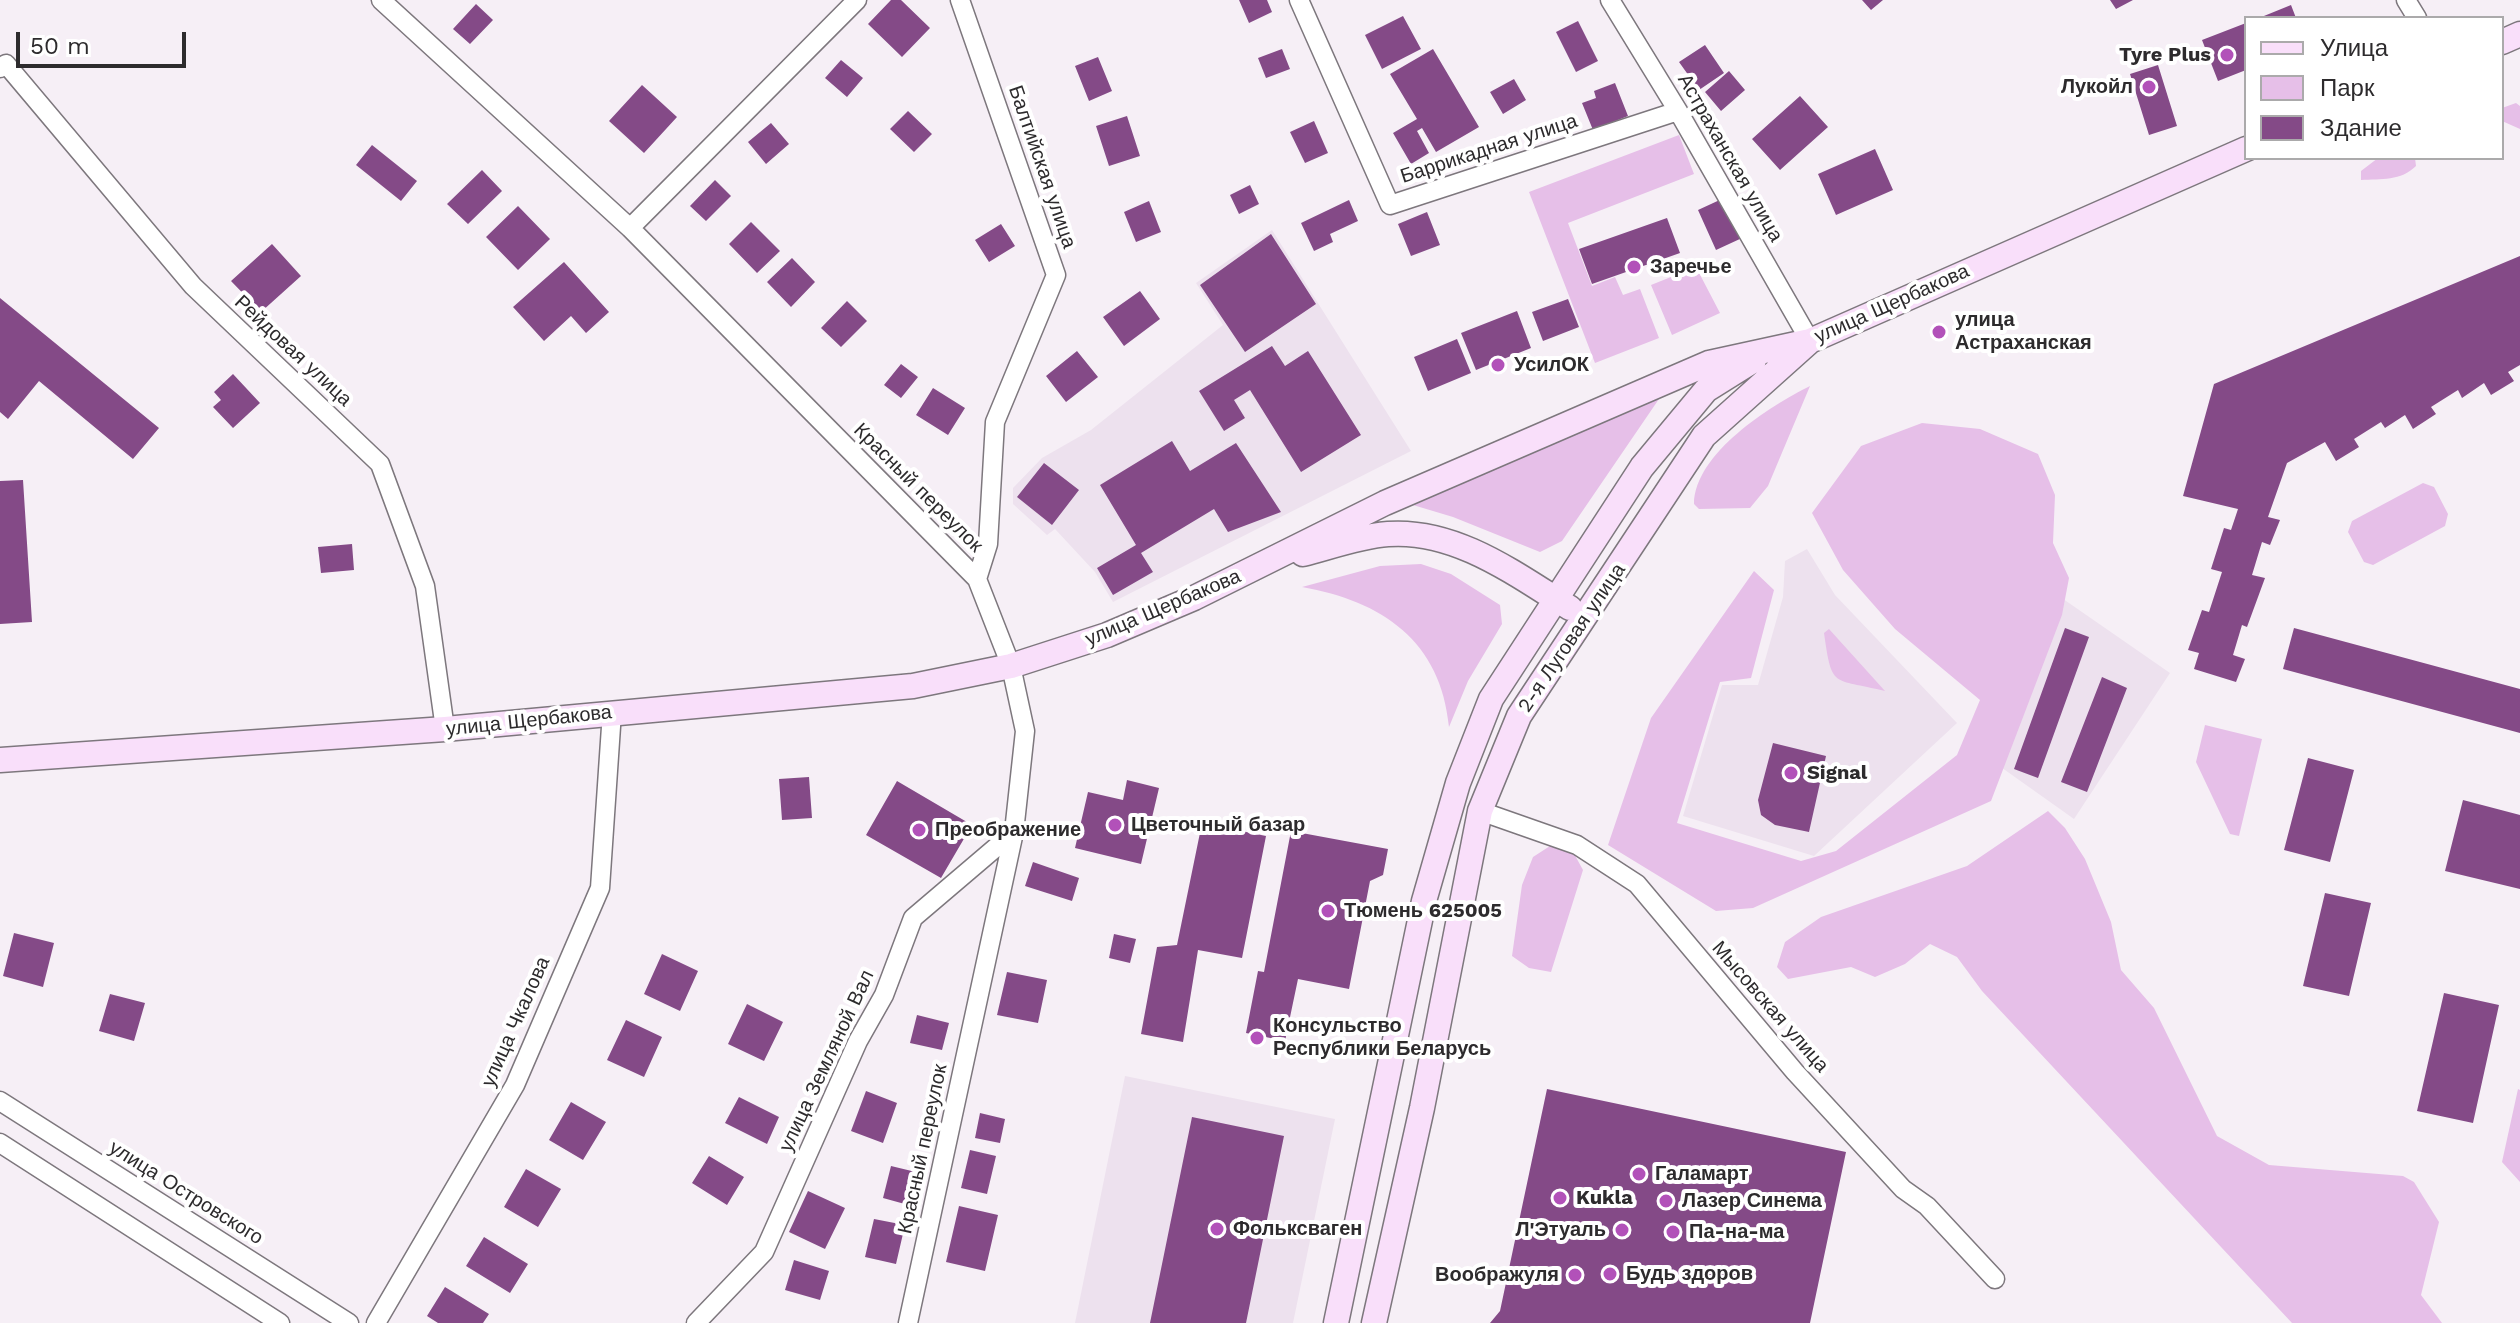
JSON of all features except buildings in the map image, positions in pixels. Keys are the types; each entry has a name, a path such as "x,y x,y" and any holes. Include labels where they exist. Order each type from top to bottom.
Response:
{"main road":[{"name":"улица Щербакова","path":"0,760 445,729 913,686 1011,666 1107,635 1262,566 1385,503 1709,363 1810,341 2244,150"},
{"name":"2-я Луговая улица","path":"1374,1323 1422,1108 1480,811 1519,716 1704,436 1810,341"},
{"name":"2-я Луговая улица","path":"1336,1323 1424,901 1458,783 1491,699 1642,467 1706,390 1770,350"},
{"path":"1262,566 1387,534 1425,535 1463,547 1497,563 1585,617"}],"street":[{"name":"Красный переулок","path":"381,0 630,228 977,579 1011,666 1025,731 1014,832 908,1323"},
{"path":"630,228 857,0"},
{"name":"Балтийская улица","path":"960,0 1056,275 995,422 988,544 977,579"},
{"name":"Баррикадная улица","path":"1299,0 1390,205 1678,111"},
{"name":"Астраханская улица","path":"1610,0 1678,111 1810,341"},
{"name":"Рейдовая улица","path":"0,68 6,64 193,286 380,464 425,586 445,729"},
{"name":"улица Чкалова","path":"376,1323 515,1085 600,888 612,712"},
{"name":"Мысовская улица","path":"1480,811 1577,845 1637,884 1795,1072 1903,1189 1927,1206 1995,1279"},
{"name":"улица Земляной Вал","path":"696,1323 764,1252 858,1041 884,995 913,918 1014,832"},
{"name":"улица Островского","path":"0,1101 349,1323"},
{"path":"0,1143 280,1323"}],"shaded area":[{"path":"1272,230 1411,451 1113,602 1095,572 1055,529 1047,535 1013,504 1013,488 1042,458 1091,430 1223,325 1196,283"},
{"path":"1807,549 1835,595 1957,723 1814,856 1683,816 1722,685 1758,685 1783,597 1785,561"},
{"path":"2030,576 2170,673 2074,819 1974,748"},
{"path":"1125,1076 1335,1119 1293,1323 1075,1323"}],"green space":[{"path":"2516,103 2520,106 2520,129 2504,122 2504,107"},
{"path":"1679,135 1694,174 1568,223 1592,286 1615,277 1623,295 1640,289 1659,338 1595,363 1529,192"},
{"path":"2375,160 2415,160 2416,166 2397,177 2361,180 2361,171"},
{"path":"1696,267 1720,313 1672,335 1651,285"},
{"path":"1810,386 1768,486 1750,508 1699,509 1694,504 1698,485 1721,450 1756,419"},
{"path":"1661,396 1562,541 1540,552 1453,517 1413,505"},
{"path":"1922,423 1980,429 2038,454 2055,495 2053,543 2069,578 2062,615 1991,801 1753,908 1716,911 1608,845 1651,718 1754,571 1774,590 1751,678 1720,682 1677,823 1801,861 1836,851 1957,755 1980,700 1895,629 1843,570 1812,513 1861,446"},
{"path":"2423,483 2434,487 2448,514 2445,526 2373,565 2364,562 2348,532 2352,521"},
{"path":"1421,564 1451,574 1500,605 1502,624 1468,681 1449,727 1444,697 1434,671 1420,649 1402,630 1358,603 1302,587 1380,566"},
{"path":"1829,629 1885,691 1845,682 1833,673 1824,633"},
{"path":"2205,725 2262,739 2239,836 2230,834 2196,762"},
{"path":"2048,811 2065,828 2085,859 2111,922 2121,970 2154,1008 2217,1136 2269,1165 2403,1176 2414,1182 2439,1222 2421,1295 2442,1323 2292,1323 1982,991 1957,957 1930,944 1905,964 1875,977 1851,967 1788,979 1777,967 1785,942 1821,917 1967,866"},
{"path":"1550,846 1572,850 1583,870 1551,972 1529,968 1512,956 1522,885 1533,857"},
{"path":"2520,1090 2520,1182 2502,1162"}],"place":[{"name":"Tyre Plus","path":"2227,55"},
{"name":"Лукойл","path":"2149,87"},
{"name":"Заречье","path":"1634,267"},
{"name":"улица Астраханская","path":"1939,332"},
{"name":"УсилОК","path":"1498,365"},
{"name":"Signal","path":"1791,773"},
{"name":"Цветочный базар","path":"1115,825"},
{"name":"Преображение","path":"919,830"},
{"name":"Тюмень 625005","path":"1328,911"},
{"name":"Консульство Республики Беларусь","path":"1257,1038"},
{"name":"Галамарт","path":"1639,1174"},
{"name":"Kukla","path":"1560,1198"},
{"name":"Лазер Синема","path":"1666,1201"},
{"name":"Фольксваген","path":"1217,1229"},
{"name":"Л'Этуаль","path":"1622,1230"},
{"name":"Па-на-ма","path":"1673,1232"},
{"name":"Будь здоров","path":"1610,1274"},
{"name":"Воображуля","path":"1575,1275"}]}
